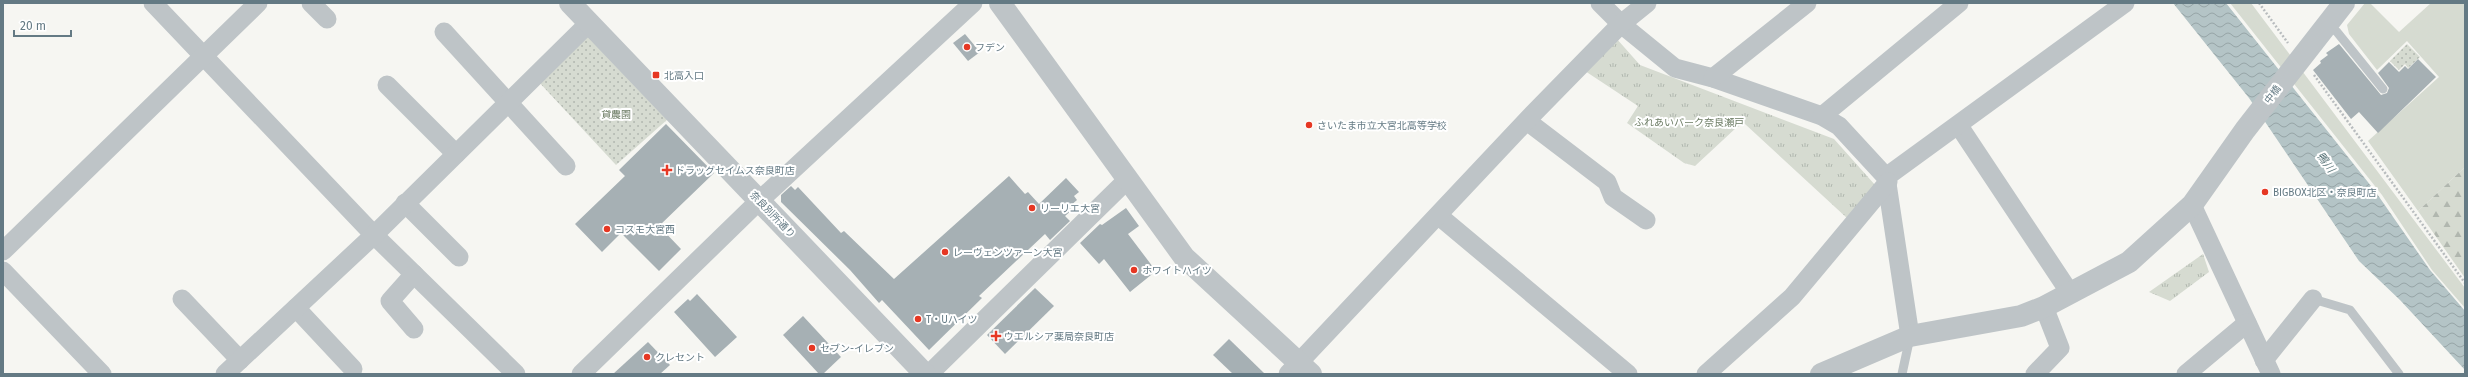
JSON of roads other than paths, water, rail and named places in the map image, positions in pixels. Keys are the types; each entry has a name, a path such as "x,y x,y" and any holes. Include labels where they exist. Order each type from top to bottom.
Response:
{"street":[{"path":"153,3 374,235 516,374"},
{"path":"3,251 202,55 258,3"},
{"path":"311,3 327,19"},
{"name":"奈良別所通り","path":"570,3 925,374"},
{"path":"581,374 760,200 973,3"},
{"path":"1000,3 1184,257 1299,371 1527,121 1621,24 1647,3"},
{"path":"1600,3 1621,24 1675,68 1713,78 1822,116 1839,126 1887,179 1910,336"},
{"path":"1713,78 1807,3"},
{"path":"1822,116 1959,3"},
{"path":"1706,374 1792,297 1887,179 2125,3"},
{"name":"中橋","path":"1821,374 1910,336 2021,316 2044,307 2128,262 2192,205 2245,130 2306,65 2327,24 2344,3"},
{"path":"225,374 374,235 589,23"},
{"path":"444,32 566,166"},
{"path":"387,85 456,154"},
{"path":"1527,121 1607,182 1613,197 1646,220"},
{"path":"1959,126 2070,293"},
{"path":"929,374 1127,180"},
{"path":"406,204 459,257"},
{"path":"2192,205 2267,367"},
{"path":"1439,216 1628,374"},
{"path":"3,271 102,374"},
{"path":"414,274 390,301 414,329"},
{"path":"2267,367 2313,299"},
{"path":"182,300 240,360"},
{"path":"2035,374 2060,348 2044,307"},
{"path":"296,308 353,369"},
{"path":"2186,374 2247,323"}],"lane":[{"path":"2327,24 2337,32 2383,89"},
{"path":"2313,299 2350,310 2400,374"},
{"path":"1902,374 1910,336"}],"water":[{"name":"鴨川","path":"2173,3 2226,3 2375,191 2430,270 2465,311 2465,370 2400,300 2359,261 2249,98"}],"place":[{"name":"フデン","path":"967,47"},
{"name":"北高入口","path":"656,75"},
{"name":"さいたま市立大宮北高等学校","path":"1309,125"},
{"name":"ドラッグセイムス奈良町店","path":"667,170"},
{"name":"BIGBOX北区・奈良町店","path":"2265,192"},
{"name":"リーリエ大宮","path":"1032,208"},
{"name":"コスモ大宮西","path":"607,229"},
{"name":"レーヴェンツァーン大宮","path":"945,252"},
{"name":"ホワイトハイツ","path":"1134,270"},
{"name":"T・Uハイツ","path":"918,319"},
{"name":"ウエルシア薬局奈良町店","path":"996,336"},
{"name":"セブン-イレブン","path":"812,348"},
{"name":"クレセント","path":"647,357"}],"park label":[{"name":"貸農園","path":"616,114"},
{"name":"ふれあいパーク奈良瀬戸","path":"1689,122"}]}
